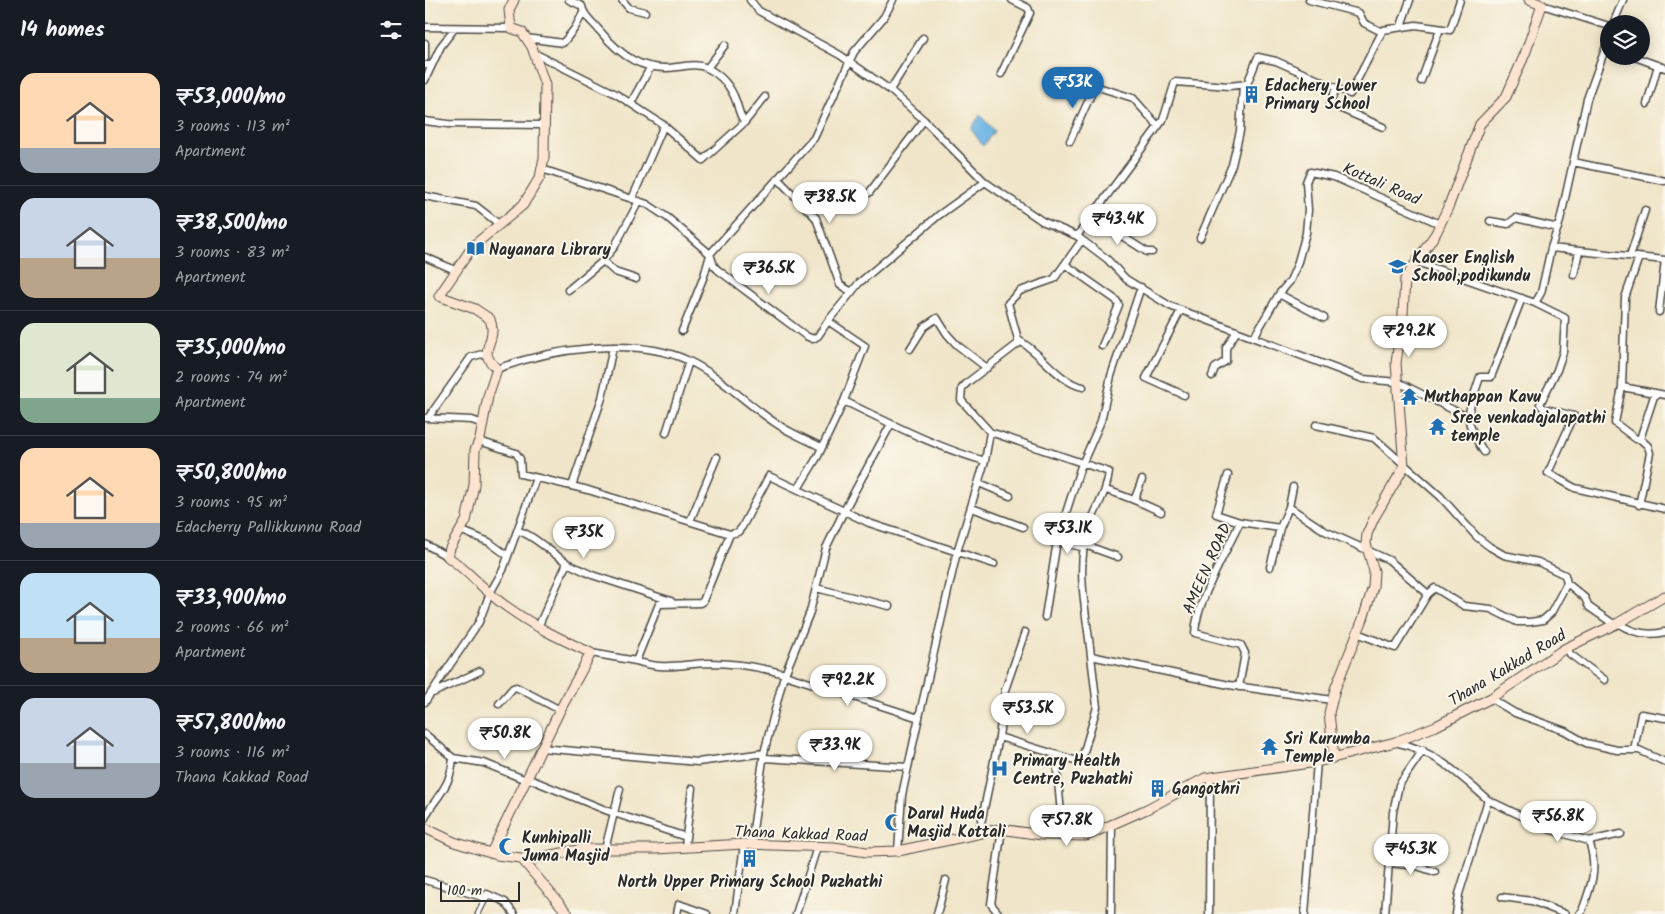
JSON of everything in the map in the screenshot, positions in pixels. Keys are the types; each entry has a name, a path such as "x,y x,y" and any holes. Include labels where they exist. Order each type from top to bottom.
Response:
{"main road":[{"path":"491,853 559,710 591,654 538,627 508,608 464,568 448,557 465,521 474,485 475,450 479,441 488,396 497,369 487,360 486,353 493,336 490,319 475,309 439,296 473,246 523,205 540,177 544,158 545,85 534,53 526,38 522,32 511,28 509,10 514,0"},
{"path":"1334,758 1329,725 1332,700 1373,587 1374,571 1370,551 1366,544 1367,534 1374,518 1404,467 1396,362 1403,314 1405,279 1427,249 1440,224 1480,124 1505,97 1525,54 1542,5 1529,0"},
{"name":"Thana Kakkad Road","path":"425,828 453,842 507,858 536,858 583,849 748,844 817,847 867,852 898,851 1002,829 1086,836 1210,777 1317,762 1395,742 1436,726 1490,698 1567,648 1617,624 1665,596"},
{"path":"521,858 568,914"}],"street":[{"path":"569,0 583,6 625,55 649,68 697,64 707,68 729,85 741,117 745,122"},
{"path":"622,0 629,8 645,12"},
{"path":"750,0 759,11 850,62 890,90 924,120 985,182 1042,221 1080,238 1107,259 1127,279 1181,310 1363,379 1398,382 1467,417"},
{"path":"682,331 705,276 711,254 779,180 814,138 854,52 884,17 893,0"},
{"path":"1001,74 1030,13 1028,8 1011,0"},
{"path":"1309,0 1359,13 1364,23 1382,32"},
{"path":"1401,26 1410,0"},
{"path":"999,738 1081,762 1097,708 1081,567 1088,529 1106,490 1109,472 990,432 961,400 962,388 1019,343 1008,303 1020,291 1055,279 1066,264 1092,217 1163,120 1175,82 1220,86 1247,84 1258,57 1276,61 1350,94 1383,30 1401,26 1451,30 1460,0"},
{"path":"1617,15 1623,0"},
{"path":"1542,5 1600,23"},
{"path":"526,38 563,43 575,28 583,6"},
{"path":"425,27 511,28"},
{"path":"425,80 429,65 455,28"},
{"path":"1421,81 1440,29"},
{"path":"890,90 923,38"},
{"path":"425,43 427,47 425,58"},
{"path":"707,68 725,45"},
{"path":"534,53 589,79 631,103 664,126 703,160 745,122 765,97"},
{"path":"1650,62 1665,68"},
{"path":"1535,303 1541,293 1551,248 1558,228 1587,99 1600,65"},
{"path":"1647,104 1658,65"},
{"path":"631,103 649,68"},
{"path":"1070,74 1095,86 1133,98 1158,126"},
{"path":"1200,238 1232,164 1240,132 1243,85"},
{"path":"1070,141 1095,86"},
{"path":"1336,88 1330,104 1383,127"},
{"path":"869,193 924,120"},
{"path":"425,121 448,124 544,125"},
{"path":"632,199 664,126"},
{"path":"1573,162 1665,181"},
{"path":"541,169 639,201 668,218 711,254 713,266 806,336 813,339 818,336 851,292 939,215 985,182"},
{"name":"Kottali Road","path":"1254,337 1279,294 1290,281 1306,233 1308,210 1306,182 1310,172 1334,177 1440,224"},
{"path":"779,180 816,218 840,285 851,292"},
{"path":"425,196 476,206 499,224"},
{"path":"568,290 603,261 625,230 639,201"},
{"path":"1630,256 1645,210"},
{"path":"1092,217 1147,252 1152,252"},
{"path":"1490,221 1508,224 1515,218 1558,228"},
{"path":"1551,248 1665,260 1659,312"},
{"path":"1574,275 1579,251"},
{"path":"425,257 455,270"},
{"path":"1639,257 1625,298 1622,387 1615,423 1635,439 1639,439 1648,446 1650,453 1639,505"},
{"path":"603,261 615,272 636,279"},
{"path":"1417,262 1535,303 1565,318 1563,352 1557,370 1540,404 1543,408 1574,416 1548,473 1575,488 1665,510"},
{"path":"1066,264 1116,300 1119,305 1102,346"},
{"path":"1045,616 1057,541 1083,462 1101,421 1111,376 1141,287"},
{"path":"1279,294 1324,318"},
{"path":"1484,452 1473,435 1467,417 1480,377 1491,377 1521,298"},
{"path":"1181,310 1146,378 1184,395"},
{"path":"910,349 924,327 937,318 957,345 987,368"},
{"path":"798,489 818,456 844,401 865,346 828,321"},
{"path":"1212,376 1215,368 1226,361 1227,348 1237,331"},
{"path":"1018,340 1049,363 1060,375 1083,386"},
{"path":"497,369 529,358 598,346 667,352 689,361 737,392 777,424 821,447"},
{"path":"572,486 602,398 613,347"},
{"path":"426,418 471,357 486,353"},
{"path":"666,433 689,361"},
{"path":"1622,387 1665,395"},
{"path":"1639,439 1655,393"},
{"path":"844,401 891,424 967,456 985,461"},
{"path":"426,418 472,420 483,424"},
{"path":"735,914 764,755 785,674 810,612 826,548 891,424"},
{"path":"1316,425 1373,438 1404,467 1414,473 1440,496 1477,537 1490,547 1504,555 1538,562 1565,575 1567,583 1585,598 1589,607 1630,631 1653,635 1665,632"},
{"path":"898,851 902,795 908,767 957,552 979,483 990,432"},
{"path":"479,441 516,454 520,459 521,474 572,486 730,534 738,532 742,527 769,476 869,523 994,564"},
{"path":"690,521 717,458"},
{"path":"1228,475 1216,514 1240,522"},
{"path":"425,702 479,622 490,593 508,556 536,478"},
{"path":"1135,498 1142,480"},
{"path":"979,483 1010,496"},
{"path":"1269,567 1280,528 1289,507 1293,487"},
{"path":"1106,490 1135,498 1143,505 1161,512"},
{"path":"1289,507 1325,531 1389,560 1428,594"},
{"path":"972,508 1023,527"},
{"name":"AMEEN ROAD","path":"1239,687 1245,653 1241,645 1195,632 1195,623 1208,590 1240,522 1280,528"},
{"path":"460,530 489,542 508,556"},
{"path":"517,531 521,531 534,539 565,561 566,564 592,575 677,603"},
{"path":"637,661 657,607 663,603 700,603 703,600 730,534"},
{"path":"1057,541 1085,546 1118,557"},
{"path":"425,544 448,557"},
{"path":"538,627 566,564"},
{"path":"1357,633 1395,648 1428,594 1435,588 1464,606 1491,609 1517,622 1543,620 1551,614 1567,583"},
{"path":"816,588 889,606"},
{"path":"979,833 999,738 1005,690 1025,632"},
{"path":"1567,648 1571,654 1605,680"},
{"path":"591,654 637,661 659,668 709,664 754,665 919,718"},
{"path":"1091,656 1239,687 1332,700"},
{"path":"431,693 480,670"},
{"path":"499,704 516,687 559,710"},
{"path":"1490,698 1515,713 1565,731 1586,743 1617,750 1634,750 1665,762"},
{"path":"1634,750 1641,714 1665,718"},
{"path":"425,734 453,758 484,763 614,813 686,837"},
{"path":"1395,742 1416,746 1447,764 1489,800 1551,830 1589,840 1621,834"},
{"path":"541,748 697,762 764,755 908,767"},
{"path":"1385,914 1393,812 1399,785 1423,750"},
{"path":"1063,835 1057,770 1064,756"},
{"path":"425,818 451,773 453,758"},
{"path":"1305,914 1317,762"},
{"path":"1209,914 1210,777"},
{"path":"685,847 692,788"},
{"path":"605,849 620,789"},
{"path":"1456,914 1459,894 1489,800"},
{"path":"1111,914 1112,824"},
{"path":"999,914 991,904 1002,829"},
{"path":"1579,914 1593,884 1595,858 1589,840"},
{"path":"796,914 817,847"},
{"path":"1390,863 1417,866 1435,872"},
{"path":"425,880 505,902 514,914"},
{"path":"937,914 946,880"},
{"path":"478,914 487,896"},
{"path":"1502,897 1532,901 1549,911 1565,914"},
{"path":"677,914 679,904 707,914"}],"shaded area":[{"name":"Primary Health Centre, Puzhathi","path":"1005,763 1002,776 993,774 996,764"}],"water":[{"path":"980,115 994,131 983,146 971,129"}],"place":[{"name":"Edachery Lower Primary School","path":"1251,94"},
{"name":"Nayanara Library","path":"475,249"},
{"name":"Kaoser English School,podikundu","path":"1398,266"},
{"name":"Muthappan Kavu","path":"1410,396"},
{"name":"Sree venkadajalapathi temple","path":"1437,426"},
{"name":"Sri Kurumba Temple","path":"1270,747"},
{"name":"Primary Health Centre, Puzhathi","path":"999,769"},
{"name":"Gangothri","path":"1158,788"},
{"name":"Darul Huda Masjid Kottali","path":"893,822"},
{"name":"Kunhipalli Juma Masjid","path":"508,846"},
{"name":"North Upper Primary School Puzhathi","path":"750,859"}]}
